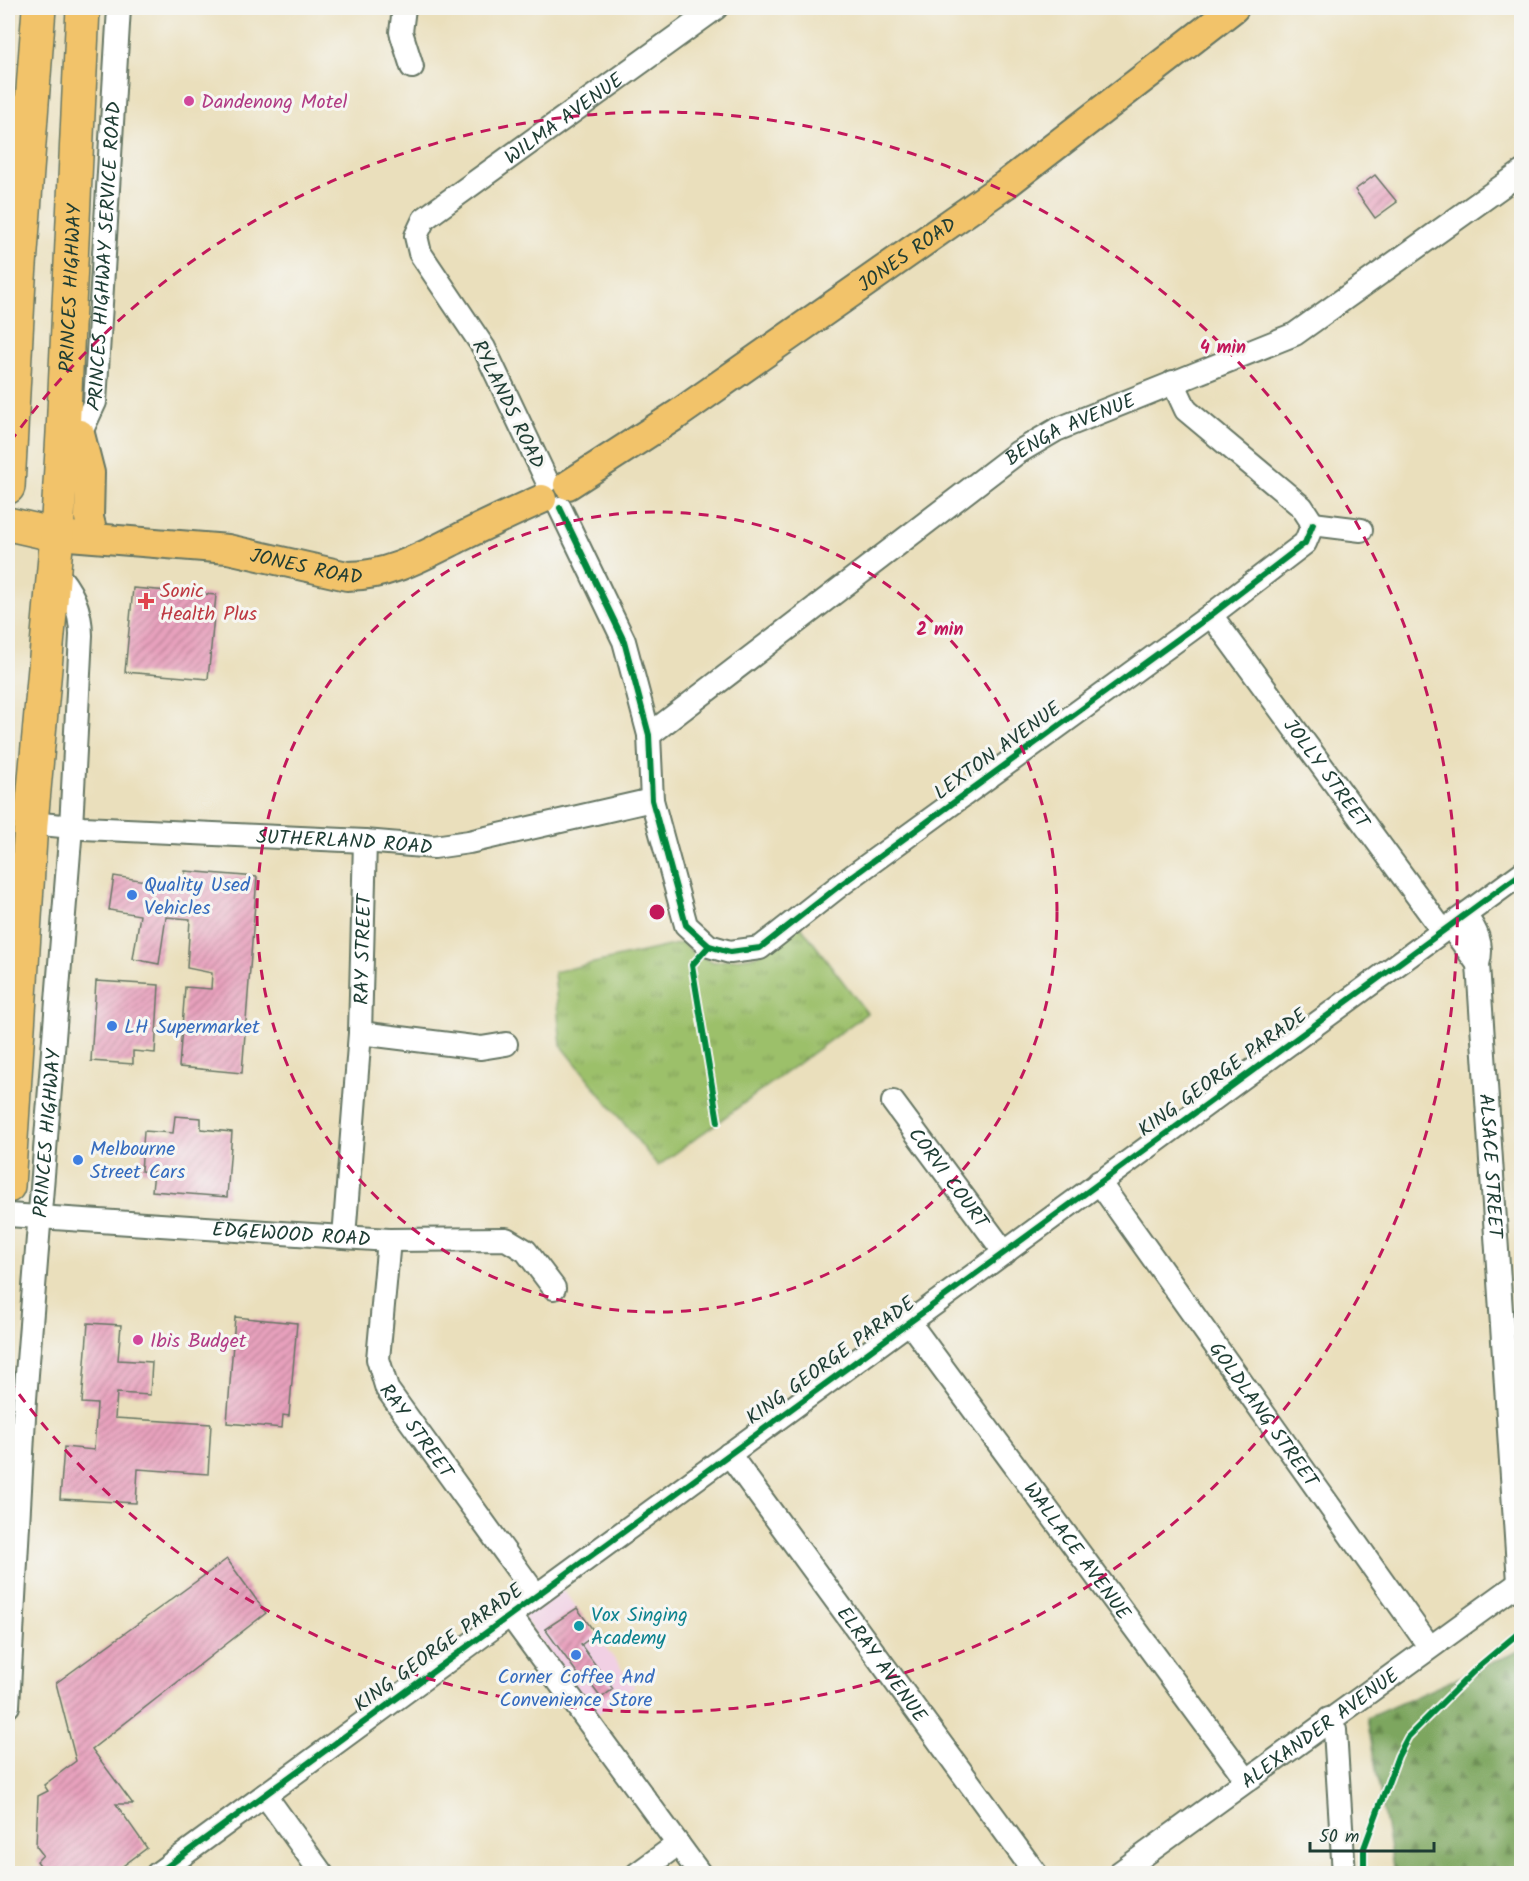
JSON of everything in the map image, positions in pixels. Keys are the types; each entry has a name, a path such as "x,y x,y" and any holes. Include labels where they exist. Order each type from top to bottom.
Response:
{"highway":[{"path":"8,455 16,273 39,8"},
{"name":"PRINCES HIGHWAY","path":"8,1186 31,823 53,569 72,433 80,46 83,8"},
{"path":"8,524 57,535"},
{"path":"8,541 57,535"}],"main road":[{"name":"JONES ROAD","path":"57,535 228,549 347,576 366,576 388,571 422,557 554,493 678,414 1005,184 1234,8"},
{"path":"72,433 90,472 89,518 94,537"}],"street":[{"name":"PRINCES HIGHWAY SERVICE ROAD","path":"72,433 95,402 119,8"},
{"path":"404,8 401,32 412,67"},
{"name":"WILMA AVENUE","path":"416,236 424,219 716,8"},
{"name":"PRINCES HIGHWAY SERVICE ROAD","path":"80,46 115,75"},
{"name":"BENGA AVENUE","path":"649,735 1017,453 1056,430 1295,334 1521,172"},
{"path":"8,213 16,273"},
{"name":"RYLANDS ROAD","path":"416,236 420,253 484,348 624,640 649,735 652,800 686,925"},
{"path":"1173,382 1186,410 1302,507 1313,524 1361,530"},
{"name":"LEXTON AVENUE","path":"686,925 709,946 730,952 760,948 839,886 1211,615 1305,543 1313,524"},
{"name":"PRINCES HIGHWAY","path":"8,1706 25,1399 71,827 81,626 76,601 53,569"},
{"name":"JOLLY STREET","path":"1211,615 1453,924"},
{"name":"SUTHERLAND ROAD","path":"31,823 434,847 468,842 652,800"},
{"name":"RAY STREET","path":"344,1237 360,1033 364,842"},
{"name":"KING GEORGE PARADE","path":"157,1874 1521,873"},
{"name":"ALSACE STREET","path":"1453,924 1478,964 1520,1581"},
{"path":"360,1033 481,1048 506,1044"},
{"name":"CORVI COURT","path":"892,1102 1005,1253"},
{"name":"GOLDLANG STREET","path":"1099,1182 1430,1646"},
{"name":"EDGEWOOD ROAD","path":"8,1215 389,1240 506,1239 526,1251 554,1288"},
{"name":"RAY STREET","path":"389,1240 378,1359 387,1389 536,1595"},
{"name":"WALLACE AVENUE","path":"909,1322 1245,1779"},
{"path":"8,1382 25,1399"},
{"name":"ELRAY AVENUE","path":"729,1454 1036,1874"},
{"name":"ALEXANDER AVENUE","path":"1118,1874 1245,1779 1520,1581"},
{"path":"510,1615 700,1874"},
{"path":"1329,1719 1335,1730 1344,1874"},
{"path":"265,1795 322,1874"},
{"path":"637,1874 678,1844"}],"shaded area":[{"path":"561,1587 635,1687 595,1716 522,1616"}],"green space":[{"path":"800,925 867,1013 658,1166 561,1045 554,972 682,943 695,954 714,962 756,956"},
{"path":"1521,1650 1521,1873 1394,1873 1367,1718"}],"building":[{"path":"1375,175 1397,202 1375,218 1355,190"},
{"path":"133,588 216,595 208,679 125,672"},
{"path":"185,871 257,877 242,1073 179,1067 185,987 211,989 212,973 187,968 190,919 166,917 159,964 133,959 140,915 109,910 114,876 184,887"},
{"path":"96,981 159,985 155,1053 133,1051 133,1064 91,1061"},
{"path":"175,1116 201,1118 201,1129 232,1132 227,1197 152,1191 154,1172 141,1171 144,1131 173,1133"},
{"path":"235,1317 297,1323 289,1416 283,1415 282,1428 227,1423"},
{"path":"88,1323 121,1325 118,1360 152,1362 150,1395 117,1393 115,1418 211,1424 208,1474 138,1469 136,1503 60,1499 64,1447 94,1450 97,1404 82,1403"},
{"path":"227,1559 266,1613 92,1749 133,1804 116,1804 147,1848 112,1874 46,1874 37,1861 43,1855 36,1846 38,1796 48,1791 44,1785 76,1761 56,1683"},
{"path":"577,1608 596,1634 581,1645 613,1689 601,1698 583,1674 580,1677 545,1629"}],"cycle path":[{"path":"560,508 624,641 649,735 652,800 686,925 709,946 730,952 760,948 839,886 1211,615 1305,543 1313,524"},
{"path":"157,1874 1522,873"},
{"path":"709,946 692,965 718,1122"},
{"path":"1364,1874 1364,1848 1398,1756 1408,1737 1478,1667 1522,1630"}],"place":[{"name":"Dandenong Motel","path":"189,101"},
{"name":"Sonic Health Plus","path":"146,601"},
{"name":"Quality Used Vehicles","path":"132,895"},
{"name":"LH Supermarket","path":"112,1026"},
{"name":"Melbourne Street Cars","path":"78,1160"},
{"name":"Ibis Budget","path":"138,1340"},
{"name":"Vox Singing Academy","path":"579,1626"},
{"name":"Corner Coffee And Convenience Store","path":"576,1655"}]}
